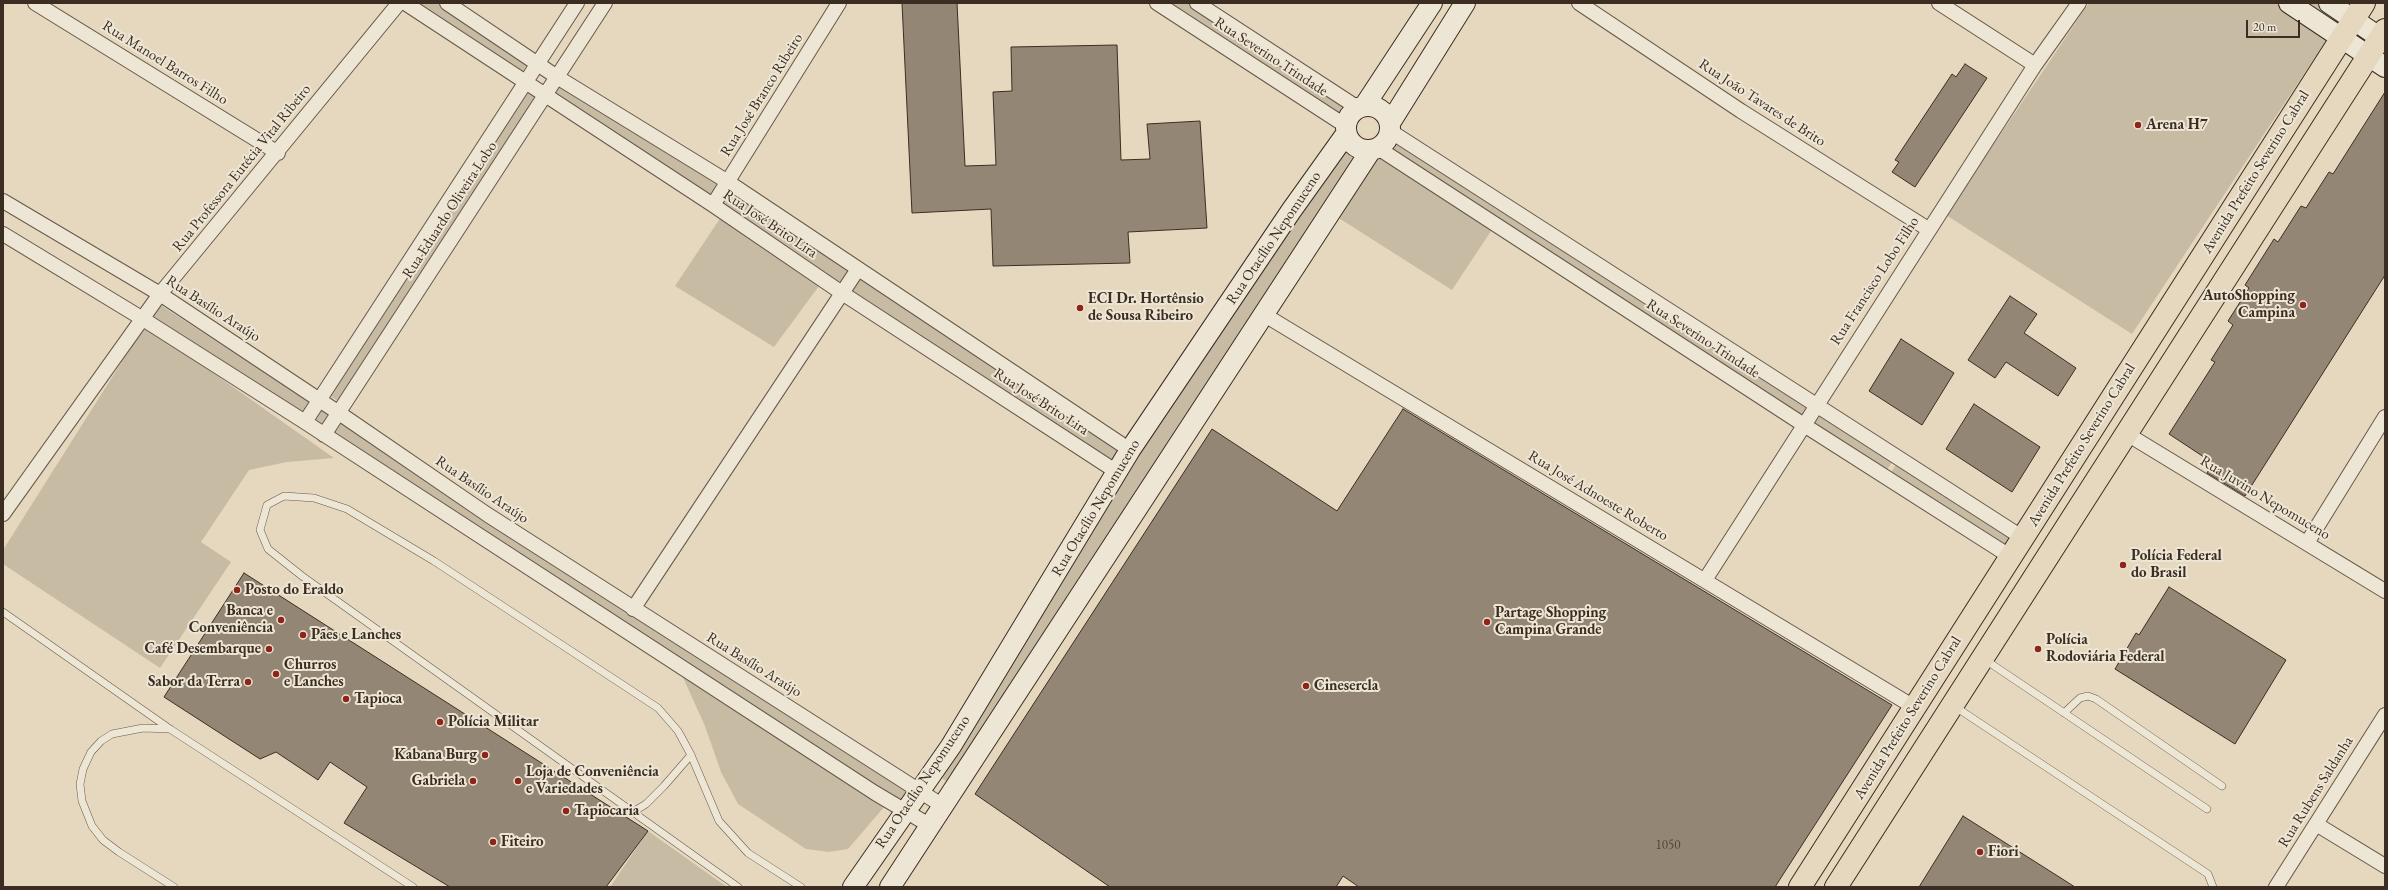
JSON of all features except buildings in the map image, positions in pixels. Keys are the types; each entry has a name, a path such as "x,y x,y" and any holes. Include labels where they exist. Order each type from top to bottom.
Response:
{"main road":[{"name":"Avenida Prefeito Severino Cabral","path":"1800,887 2358,11"},
{"name":"Avenida Prefeito Severino Cabral","path":"1836,887 1954,706 2127,434 2377,62 2383,36"}],"street":[{"name":"Rua Manoel Barros Filho","path":"35,3 278,153"},
{"name":"Rua Professora Eutécia Vital Ribeiro","path":"3,514 160,294 278,153 399,3"},
{"name":"Rua José Brito Lira","path":"405,3 713,205 842,293 1117,472"},
{"name":"Rua José Brito Lira","path":"447,3 557,77 728,182 1130,450"},
{"name":"Rua Eduardo Oliveira Lobo","path":"305,422 577,3"},
{"name":"Rua Eduardo Oliveira Lobo","path":"324,435 605,3"},
{"name":"Rua José Branco Ribeiro","path":"713,205 840,3"},
{"name":"Rua Severino Trindade","path":"1157,3 1346,130"},
{"name":"Rua Severino Trindade","path":"1197,3 1362,107"},
{"path":"1432,3 1362,107 1352,112 1346,130 1353,144 1364,150 1374,149 1384,144 1390,127 1465,3"},
{"name":"Rua João Tavares de Brito","path":"1579,3 1741,111 1928,230"},
{"path":"1939,3 2035,65"},
{"name":"Rua Francisco Lobo Filho","path":"1705,580 1804,425 1815,404 2035,65 2079,3"},
{"path":"2289,3 2377,62"},
{"path":"2329,3 2358,11 2383,36"},
{"path":"1362,107 1378,108 1383,112 1390,127"},
{"name":"Rua Severino Trindade","path":"1390,127 2023,538"},
{"name":"Rua Otacílio Nepomuceno","path":"852,887 951,746 1130,450 1346,130"},
{"name":"Rua Severino Trindade","path":"1374,149 2010,556"},
{"name":"Rua Otacílio Nepomuceno","path":"890,887 929,825 943,806 1264,314 1374,149"},
{"name":"Rua Basílio Araújo","path":"3,201 160,294 320,400 488,515 943,806"},
{"path":"3,234 143,319 305,422 904,811 929,825"},
{"path":"633,608 858,269"},
{"name":"Rua José Adnoeste Roberto","path":"1264,314 1914,707"},
{"path":"2307,543 2385,417"},
{"name":"Rua Juvino Nepomuceno","path":"2127,434 2385,591"},
{"path":"1886,478 1898,458"},
{"name":"Rua Rubens Saldanha","path":"2276,887 2385,715"},
{"path":"2316,824 2385,866"}],"lane":[{"path":"738,887 302,576 268,549 260,530 267,504 284,496 314,498 347,509 434,561 658,708 678,731 691,755 719,821 748,853 801,887"},
{"path":"3,612 170,729 413,887"},
{"path":"1984,659 2207,809"},
{"path":"2064,712 2080,698 2088,696 2096,699 2222,786"},
{"path":"1954,706 2208,874 2213,887"},
{"path":"170,729 143,728 112,734 101,741 91,752 83,769 80,784 82,801 92,826 103,840 174,887"},
{"path":"633,812 646,804 691,755"}],"shaded area":[{"path":"418,3 440,3 528,62 523,71"},
{"path":"1167,3 1189,3 1348,107 1342,117"},
{"name":"Arena H7","path":"2089,3 2278,3 2329,36 2132,334 1946,215"},
{"path":"2295,3 2323,3 2347,18 2339,32"},
{"path":"560,83 721,183 711,199 552,97"},
{"path":"526,89 540,96 340,402 328,395"},
{"path":"1390,138 1812,406 1803,420 1381,148"},
{"path":"1345,140 1353,148 1366,153 950,784 937,774 1144,447"},
{"path":"1372,152 1493,228 1452,290 1334,215"},
{"path":"732,185 851,270 841,287 719,203"},
{"path":"721,217 819,286 774,347 675,286"},
{"path":"861,276 1127,453 1117,469 849,294"},
{"path":"159,304 313,404 305,415 153,316"},
{"path":"145,325 334,458 287,462 249,470 201,542 231,562 160,668 3,564 3,550"},
{"path":"319,405 335,416 325,431 309,419"},
{"path":"1817,408 1894,459 1885,473 1808,424"},
{"path":"339,418 911,791 903,806 329,433"},
{"path":"1898,461 2016,538 2008,553 1889,476"},
{"path":"681,673 885,806 848,849 829,852 806,849 738,804 721,772 705,726"},
{"path":"648,831 727,887 610,887"}],"place":[{"name":"Arena H7","path":"2138,125"},
{"name":"AutoShopping Campina","path":"2303,305"},
{"name":"ECI Dr. Hortênsio de Sousa Ribeiro","path":"1080,308"},
{"name":"Polícia Federal do Brasil","path":"2123,565"},
{"name":"Posto do Eraldo","path":"237,590"},
{"name":"Banca e Conveniência","path":"281,620"},
{"name":"Partage Shopping Campina Grande","path":"1487,622"},
{"name":"Pães e Lanches","path":"303,635"},
{"name":"Café Desembarque","path":"269,649"},
{"name":"Polícia Rodoviária Federal","path":"2038,649"},
{"name":"Churros e Lanches","path":"276,674"},
{"name":"Sabor da Terra","path":"248,682"},
{"name":"Cinesercla","path":"1306,686"},
{"name":"Tapioca","path":"346,699"},
{"name":"Polícia Militar","path":"440,722"},
{"name":"Kabana Burg","path":"485,755"},
{"name":"Gabriela","path":"473,781"},
{"name":"Loja de Conveniência e Variedades","path":"518,781"},
{"name":"Tapiocaria","path":"566,811"},
{"name":"Fiteiro","path":"493,842"},
{"name":"Fiori","path":"1980,852"}]}
